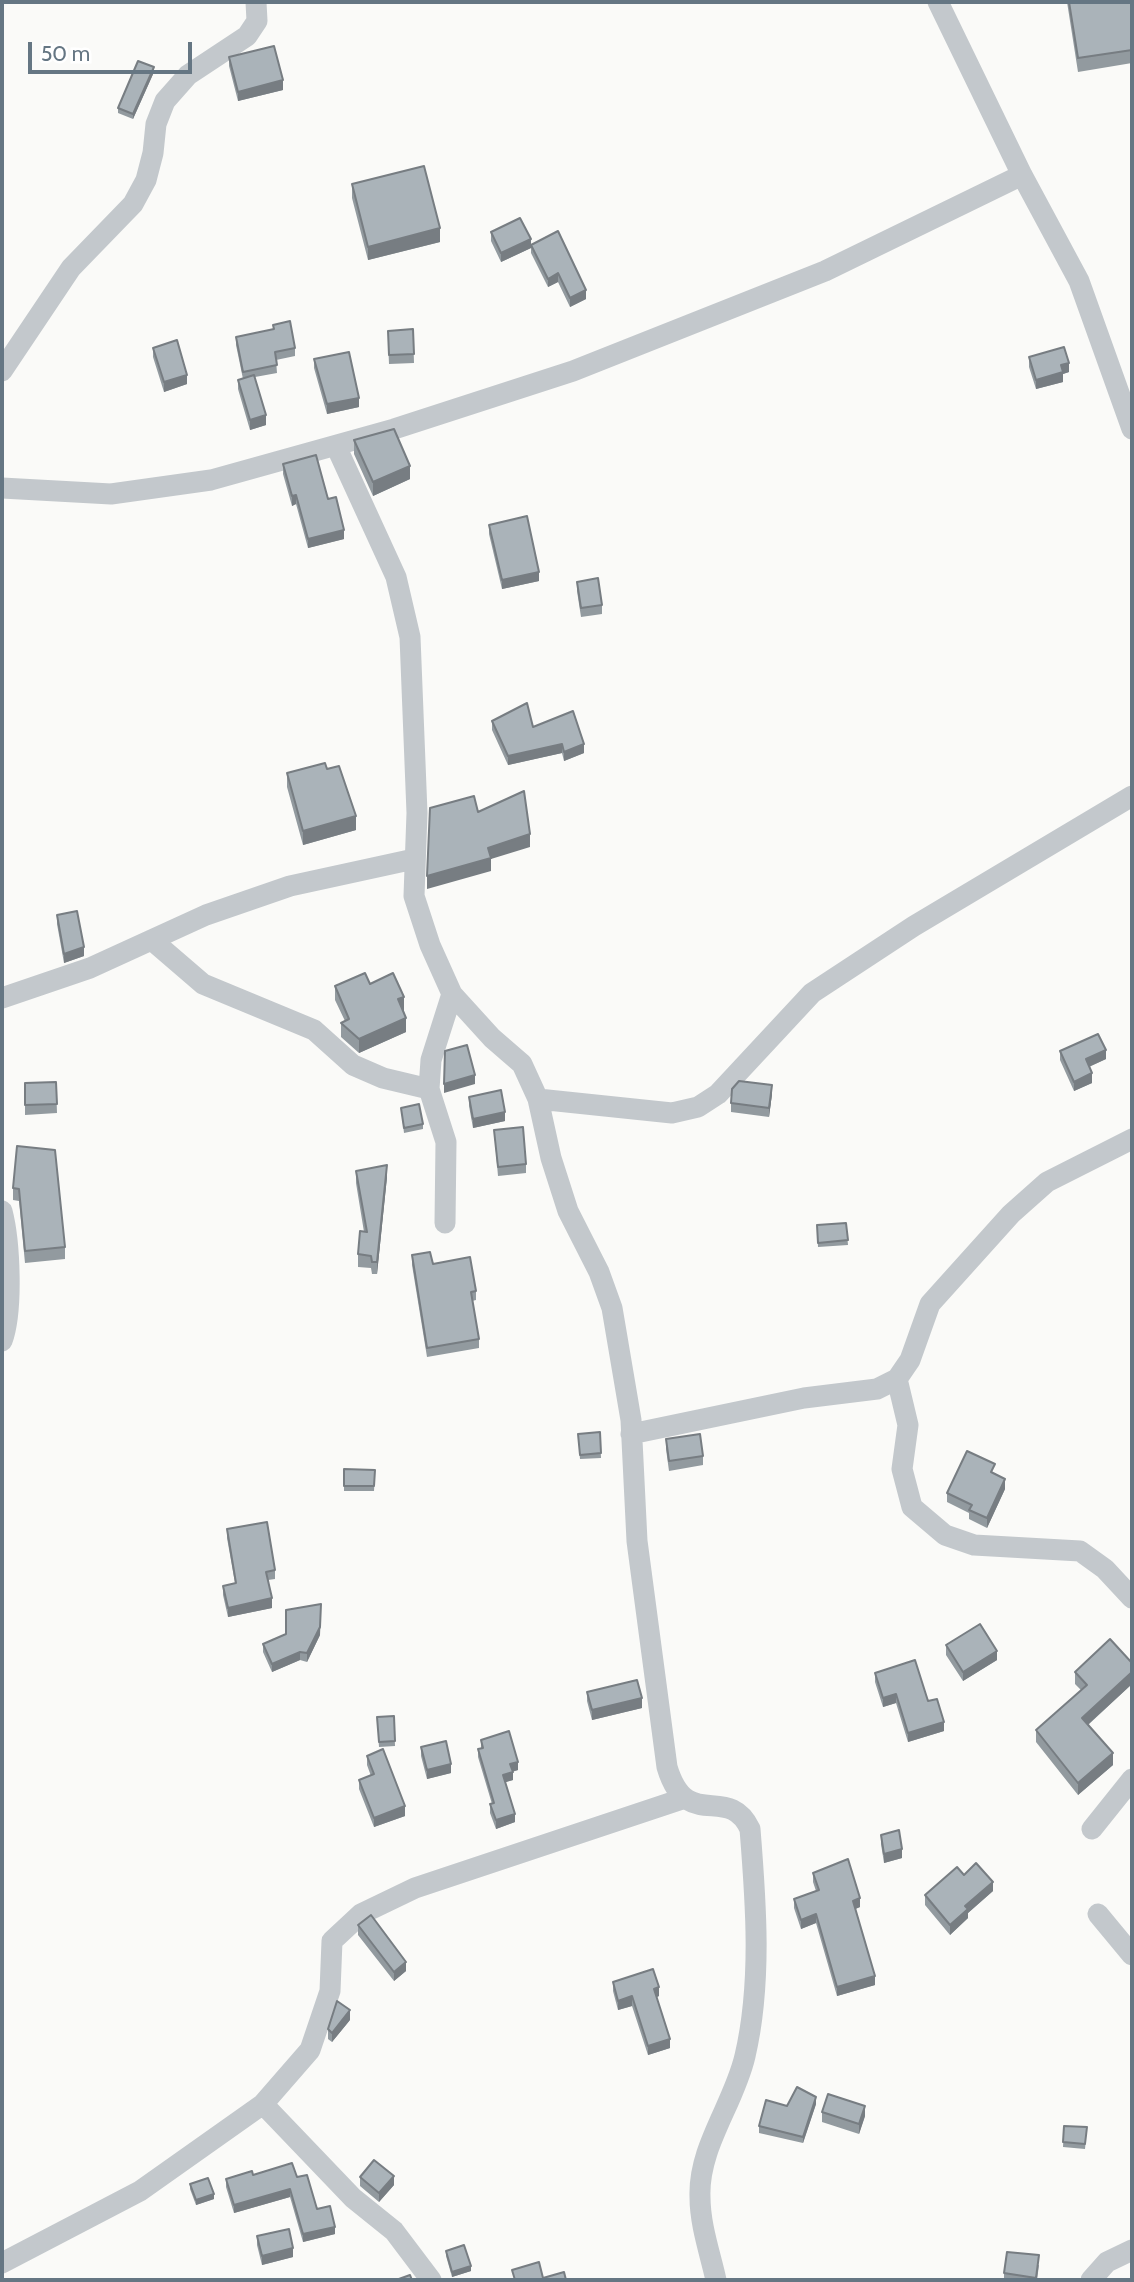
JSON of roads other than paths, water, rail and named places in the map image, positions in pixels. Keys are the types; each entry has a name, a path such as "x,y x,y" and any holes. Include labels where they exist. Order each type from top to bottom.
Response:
{"street":[{"path":"2,371 71,268 133,204 146,180 153,153 156,124 165,101 188,75 247,36 257,21 256,2"},
{"path":"938,2 1022,175 1079,281 1132,429"},
{"path":"2,488 111,494 211,480 336,446 573,370 825,271 1022,175"},
{"path":"336,446 396,577 410,637 417,813 414,896 430,945 452,994 492,1038 522,1064 538,1099 551,1158 568,1210 599,1272 612,1308 631,1434 637,1541 667,1767 673,1789 682,1800"},
{"path":"538,1099 672,1113 698,1107 718,1094 811,993 914,926 1132,796"},
{"path":"2,998 90,968 206,915 290,886 414,859"},
{"path":"153,941 203,984 314,1030 353,1065 383,1078 429,1089"},
{"path":"445,1223 446,1142 429,1089 431,1060 452,994"},
{"path":"631,1434 804,1398 877,1389 897,1378 910,1360 930,1304 1011,1214 1047,1182 1132,1139"},
{"path":"2,1211 8,1235 8,1291 2,1341"},
{"path":"897,1378 908,1425 902,1469 912,1507 945,1535 974,1545 1080,1551 1105,1569 1132,1598"},
{"path":"1092,1829 1132,1779"},
{"path":"2,2263 140,2191 263,2104 310,2050 330,1991 332,1941 361,1914 437,1880 682,1800 732,1808 745,1817 750,1829 753,1860 755,1953 752,2017 744,2058 704,2161 699,2194 716,2280"},
{"path":"1098,1914 1132,1955"},
{"path":"263,2104 345,2190 394,2231 432,2280"},
{"path":"1091,2280 1107,2262 1132,2250"}]}
